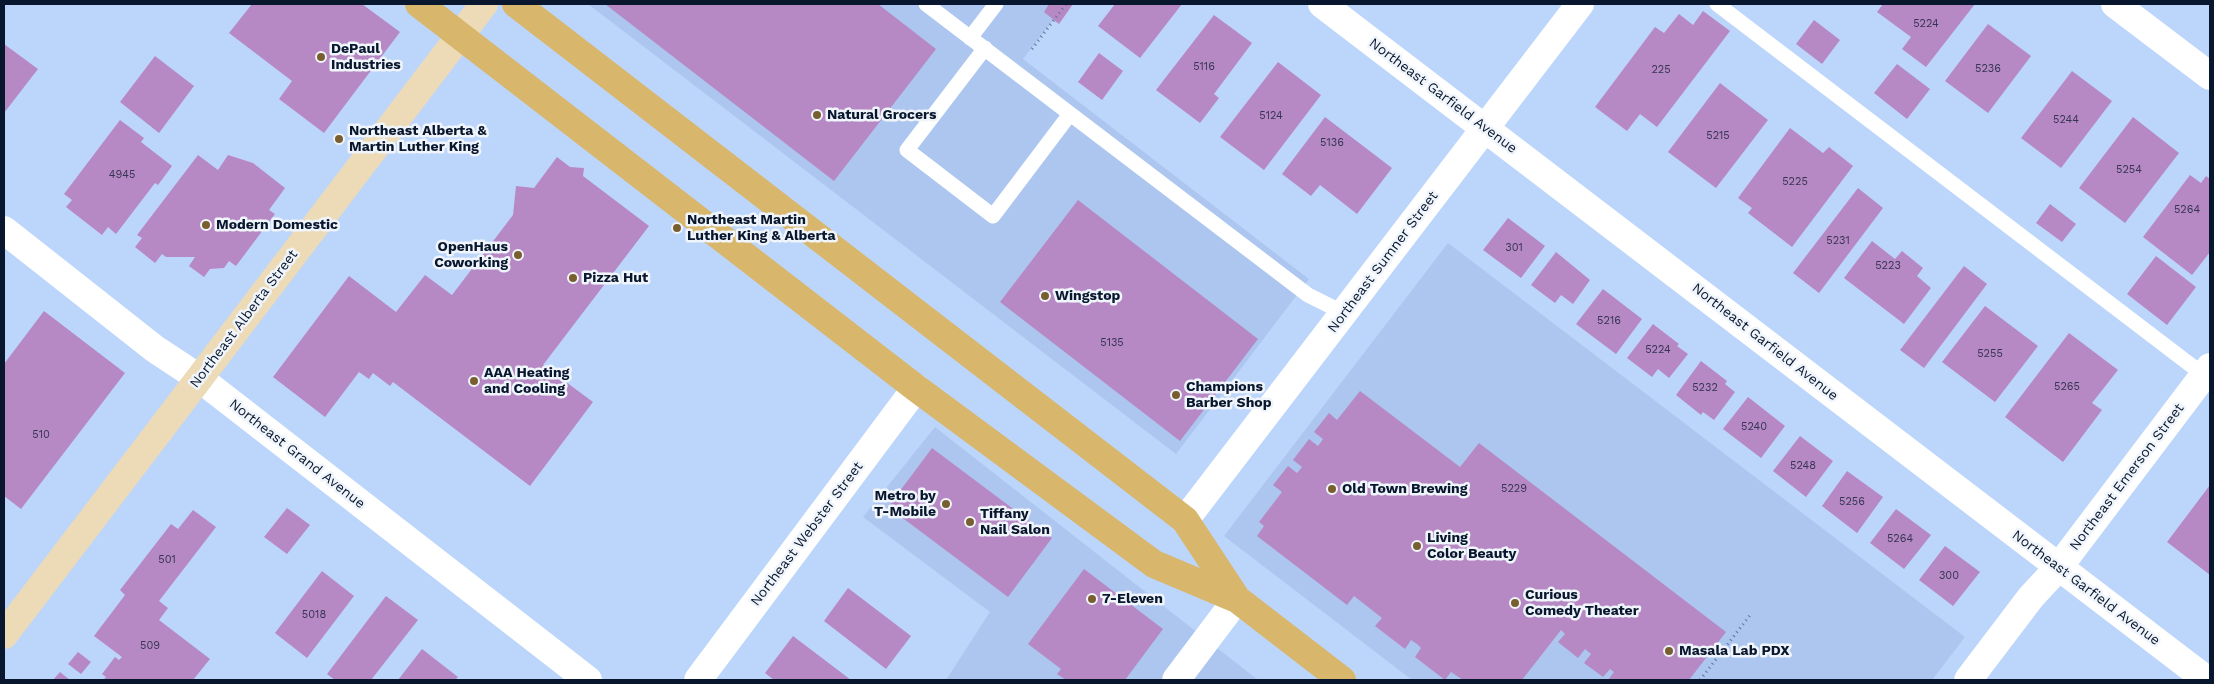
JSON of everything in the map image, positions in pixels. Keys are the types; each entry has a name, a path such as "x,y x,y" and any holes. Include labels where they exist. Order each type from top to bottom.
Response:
{"main road":[{"path":"419,4 916,388 1154,564 1237,599 1342,680"},
{"path":"516,4 1185,520 1237,599"}],"street":[{"name":"Northeast Alberta Street","path":"4,635 484,4"},
{"name":"Northeast Garfield Avenue","path":"1322,4 2207,680"},
{"name":"Northeast Sumner Street","path":"1185,520 1580,4"},
{"path":"2115,4 2210,76"},
{"name":"Northeast Grand Avenue","path":"4,230 155,348 199,378 588,680"},
{"name":"Northeast Emerson Street","path":"1968,680 2031,597 2058,568 2208,374"},
{"name":"Northeast Webster Street","path":"698,680 916,388"},
{"path":"1176,680 1237,599"}],"lane":[{"path":"926,4 1308,295 1344,313"},
{"path":"970,38 996,4"},
{"path":"1717,4 2208,374"},
{"path":"985,48 907,150 993,216 1070,114"}],"path":[{"path":"1030,52 1066,4"},
{"path":"1700,680 1751,614"}],"shaded area":[{"path":"588,4 1066,4 1023,59 1309,279 1176,454"},
{"path":"1448,243 1965,637 1932,680 1412,680 1224,536"},
{"path":"935,427 1258,680 946,680 990,612 863,517"}],"building":[{"name":"DePaul Industries","path":"252,4 362,4 400,32 324,133 279,99 292,81 229,33"},
{"name":"Natural Grocers","path":"605,4 878,4 936,49 834,181"},
{"path":"1049,4 1073,4 1059,24 1044,12"},
{"path":"1115,4 1182,4 1140,58 1098,26"},
{"path":"1883,4 1975,4 1926,67 1902,49 1911,37 1877,12"},
{"path":"1703,11 1730,31 1657,127 1640,114 1627,131 1595,107 1655,27 1664,33 1679,14 1693,25"},
{"path":"1214,15 1252,43 1214,94 1219,98 1200,123 1156,90"},
{"path":"1814,20 1840,40 1822,64 1796,44"},
{"path":"1988,24 2031,56 1988,113 1945,81"},
{"path":"4,44 38,69 4,113"},
{"path":"1099,53 1123,71 1102,100 1078,82"},
{"path":"155,56 194,86 159,133 120,102"},
{"path":"1278,62 1321,95 1264,170 1220,137"},
{"path":"1897,64 1930,89 1907,119 1874,93"},
{"path":"2072,71 2112,101 2061,168 2021,138"},
{"path":"1720,83 1768,120 1716,188 1668,152"},
{"path":"1325,117 1392,168 1357,214 1320,185 1311,196 1282,174"},
{"path":"2133,117 2179,153 2125,223 2079,188"},
{"path":"120,120 144,138 141,142 172,166 158,185 155,183 116,234 108,227 102,235 66,207 72,200 64,194"},
{"path":"1790,128 1823,153 1829,147 1853,166 1792,247 1748,213 1752,208 1738,198"},
{"name":"Modern Domestic","path":"198,155 218,170 228,155 253,163 285,188 269,210 275,214 236,266 229,261 224,268 210,269 204,277 189,266 195,257 166,257 162,254 155,263 135,247 142,238 137,235"},
{"path":"557,157 570,167 584,168 583,176 649,226 543,365 593,402 530,486 393,382 390,386 373,373 369,379 359,372 325,417 273,377 349,276 396,312 425,275 452,295 513,215 516,186 534,188"},
{"path":"2190,175 2201,183 2206,176 2210,179 2210,252 2192,275 2143,237"},
{"path":"1858,188 1883,208 1819,293 1793,273"},
{"path":"1078,200 1258,339 1180,441 1000,302"},
{"path":"2050,204 2076,224 2062,242 2036,223"},
{"path":"1508,218 1545,246 1521,278 1483,250"},
{"path":"1872,241 1895,259 1902,251 1923,268 1917,276 1931,288 1904,324 1844,278"},
{"path":"1556,252 1590,280 1573,304 1561,295 1555,303 1531,285"},
{"path":"2156,256 2196,287 2167,325 2127,294"},
{"path":"1964,266 1987,284 1924,368 1900,350"},
{"path":"1603,289 1642,319 1616,354 1576,324"},
{"path":"1985,306 2038,346 1995,402 1942,362"},
{"path":"44,311 125,373 21,509 4,496 4,364"},
{"path":"1653,324 1679,344 1677,346 1688,354 1669,378 1658,369 1652,377 1627,358"},
{"path":"2069,333 2118,370 2092,403 2102,410 2063,462 2005,417"},
{"path":"1701,361 1727,381 1725,384 1735,392 1714,420 1703,412 1701,415 1676,395"},
{"path":"1360,391 1460,467 1479,443 1726,632 1689,680 1608,680 1614,672 1610,669 1603,677 1584,663 1591,654 1585,649 1578,658 1558,642 1565,634 1561,630 1522,680 1463,680 1451,672 1445,680 1415,657 1421,648 1417,644 1411,640 1405,649 1375,626 1382,618 1354,596 1347,605 1257,536 1264,526 1259,522 1282,492 1273,485 1288,466 1297,473 1302,467 1293,460 1309,439 1318,446 1323,439 1314,432 1329,413 1337,420"},
{"path":"1748,397 1785,426 1761,458 1723,429"},
{"path":"1800,436 1833,461 1806,497 1773,471"},
{"path":"932,448 1052,538 1008,597 888,507"},
{"path":"1847,471 1883,497 1857,533 1822,506"},
{"path":"2210,485 2210,575 2167,542"},
{"path":"287,508 310,525 287,554 264,537"},
{"path":"1896,509 1931,535 1904,569 1870,543"},
{"path":"193,510 216,527 159,601 168,608 159,620 210,659 193,680 103,680 106,677 102,674 115,657 119,660 122,657 94,636 125,595 120,590 171,524 178,529"},
{"path":"1945,546 1980,572 1953,606 1919,580"},
{"name":"7-Eleven","path":"1084,569 1163,629 1125,680 1066,680 1057,674 1061,669 1028,644"},
{"path":"322,571 354,596 307,658 275,633"},
{"path":"848,588 911,636 886,669 824,621"},
{"path":"386,596 418,620 371,680 335,680 327,674"},
{"path":"793,636 851,680 774,680 765,673"},
{"path":"422,649 458,677 455,680 398,680"},
{"path":"78,652 91,662 81,674 68,664"},
{"path":"60,672 70,680 53,680"}],"place":[{"name":"DePaul Industries","path":"321,57"},
{"name":"Natural Grocers","path":"817,115"},
{"name":"Northeast Alberta & Martin Luther King","path":"339,139"},
{"name":"Modern Domestic","path":"206,225"},
{"name":"Northeast Martin Luther King & Alberta","path":"677,228"},
{"name":"OpenHaus Coworking","path":"518,255"},
{"name":"Pizza Hut","path":"573,278"},
{"name":"Wingstop","path":"1045,296"},
{"name":"AAA Heating and Cooling","path":"474,381"},
{"name":"Champions Barber Shop","path":"1176,395"},
{"name":"Old Town Brewing","path":"1332,489"},
{"name":"Metro by T-Mobile","path":"946,504"},
{"name":"Tiffany Nail Salon","path":"970,522"},
{"name":"Living Color Beauty","path":"1417,546"},
{"name":"7-Eleven","path":"1092,599"},
{"name":"Curious Comedy Theater","path":"1515,603"},
{"name":"Masala Lab PDX","path":"1669,651"}]}
